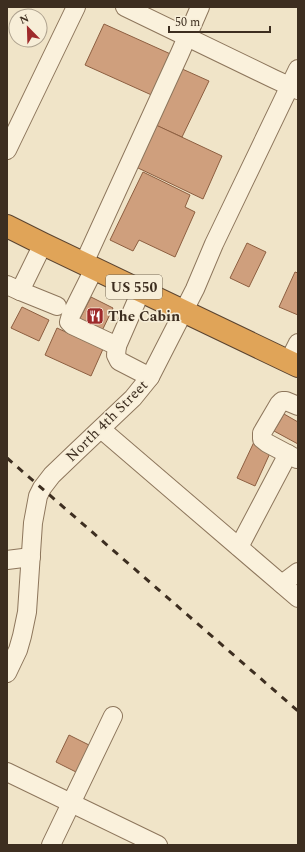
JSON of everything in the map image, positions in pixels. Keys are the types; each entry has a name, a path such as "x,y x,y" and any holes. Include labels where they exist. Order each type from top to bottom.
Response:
{"highway":[{"name":"US 550","path":"7,226 184,311 295,357"}],"street":[{"path":"7,150 76,7"},
{"path":"125,7 294,88"},
{"path":"117,346 72,326 69,322 89,266 200,7"},
{"name":"North 4th Street","path":"7,673 18,650 27,612 33,523 38,496 52,475 133,398 150,377 198,284 217,238 294,88 298,69"},
{"path":"43,244 14,288 57,306"},
{"path":"141,291 117,346 116,355 119,361 150,377"},
{"path":"239,547 293,457 267,443 262,438 262,433 282,400 298,406"},
{"path":"100,429 298,598"},
{"path":"7,560 31,557"},
{"path":"282,584 298,572"},
{"path":"51,845 113,716"},
{"path":"7,772 158,845"}],"building":[{"path":"104,24 175,56 156,97 85,65"},
{"path":"180,68 209,81 182,137 153,124"},
{"path":"156,125 222,156 203,199 136,167"},
{"path":"143,172 190,195 185,207 195,212 175,257 139,240 133,251 110,240"},
{"path":"247,243 266,252 249,287 230,278"},
{"path":"295,272 298,273 298,315 279,307"},
{"name":"The Cabin","path":"91,297 113,308 100,335 77,324"},
{"path":"22,307 49,320 39,341 11,328"},
{"path":"57,328 103,349 91,376 45,355"},
{"path":"284,414 298,422 298,444 274,431"},
{"path":"254,442 271,451 255,486 237,478"},
{"path":"69,735 91,746 78,773 56,762"}],"railway":[{"path":"7,458 298,711"}],"place":[{"name":"The Cabin","path":"95,316"}]}
